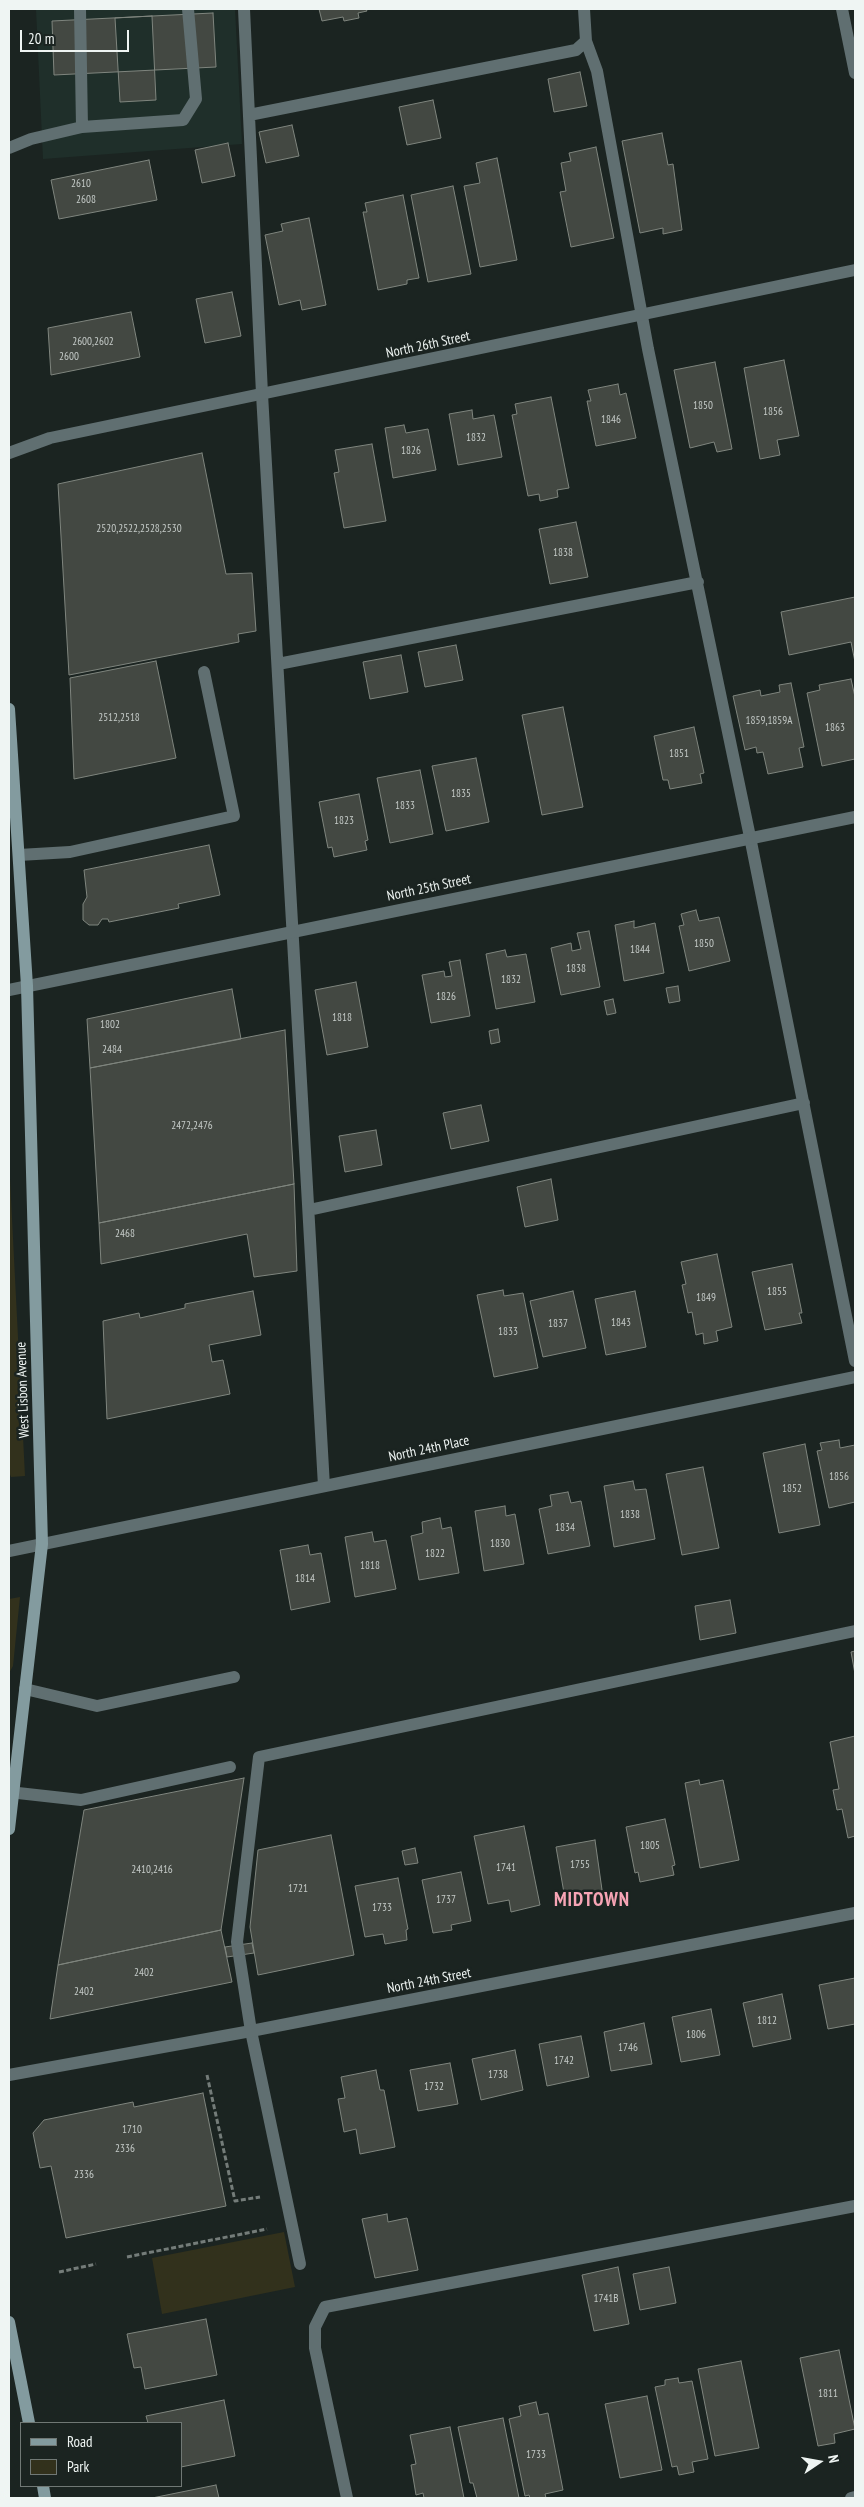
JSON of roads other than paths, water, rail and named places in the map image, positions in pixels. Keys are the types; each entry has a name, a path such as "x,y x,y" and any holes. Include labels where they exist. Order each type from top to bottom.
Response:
{"main road":[{"name":"West Lisbon Avenue","path":"9,709 27,986 42,1544 11,1792 9,1829"},
{"path":"9,2322 13,2369 29,2422"}],"street":[{"path":"80,9 82,127"},
{"path":"9,148 31,140 82,127 183,120 196,99 188,9"},
{"path":"244,9 262,394 294,931 324,1486"},
{"path":"584,9 586,41 597,70 642,316 750,837 855,1361"},
{"path":"842,9 855,73"},
{"path":"249,115 576,50 586,41"},
{"name":"North 26th Street","path":"9,452 50,438 642,316 855,270"},
{"path":"278,664 698,582"},
{"path":"19,855 70,852 234,816 204,672"},
{"name":"North 25th Street","path":"9,990 855,817"},
{"path":"309,1210 804,1102"},
{"name":"North 24th Place","path":"9,1551 855,1377"},
{"path":"300,2264 251,2031 237,1942 259,1757 855,1632"},
{"path":"25,1689 97,1706 234,1677"},
{"path":"11,1792 81,1800 230,1767"},
{"name":"North 24th Street","path":"9,2075 251,2031 855,1913"},
{"path":"346,2498 315,2348 315,2327 325,2307 855,2206"},
{"path":"851,2498 855,2497"}],"district":[{"name":"MIDTOWN","path":"592,1901"}]}
